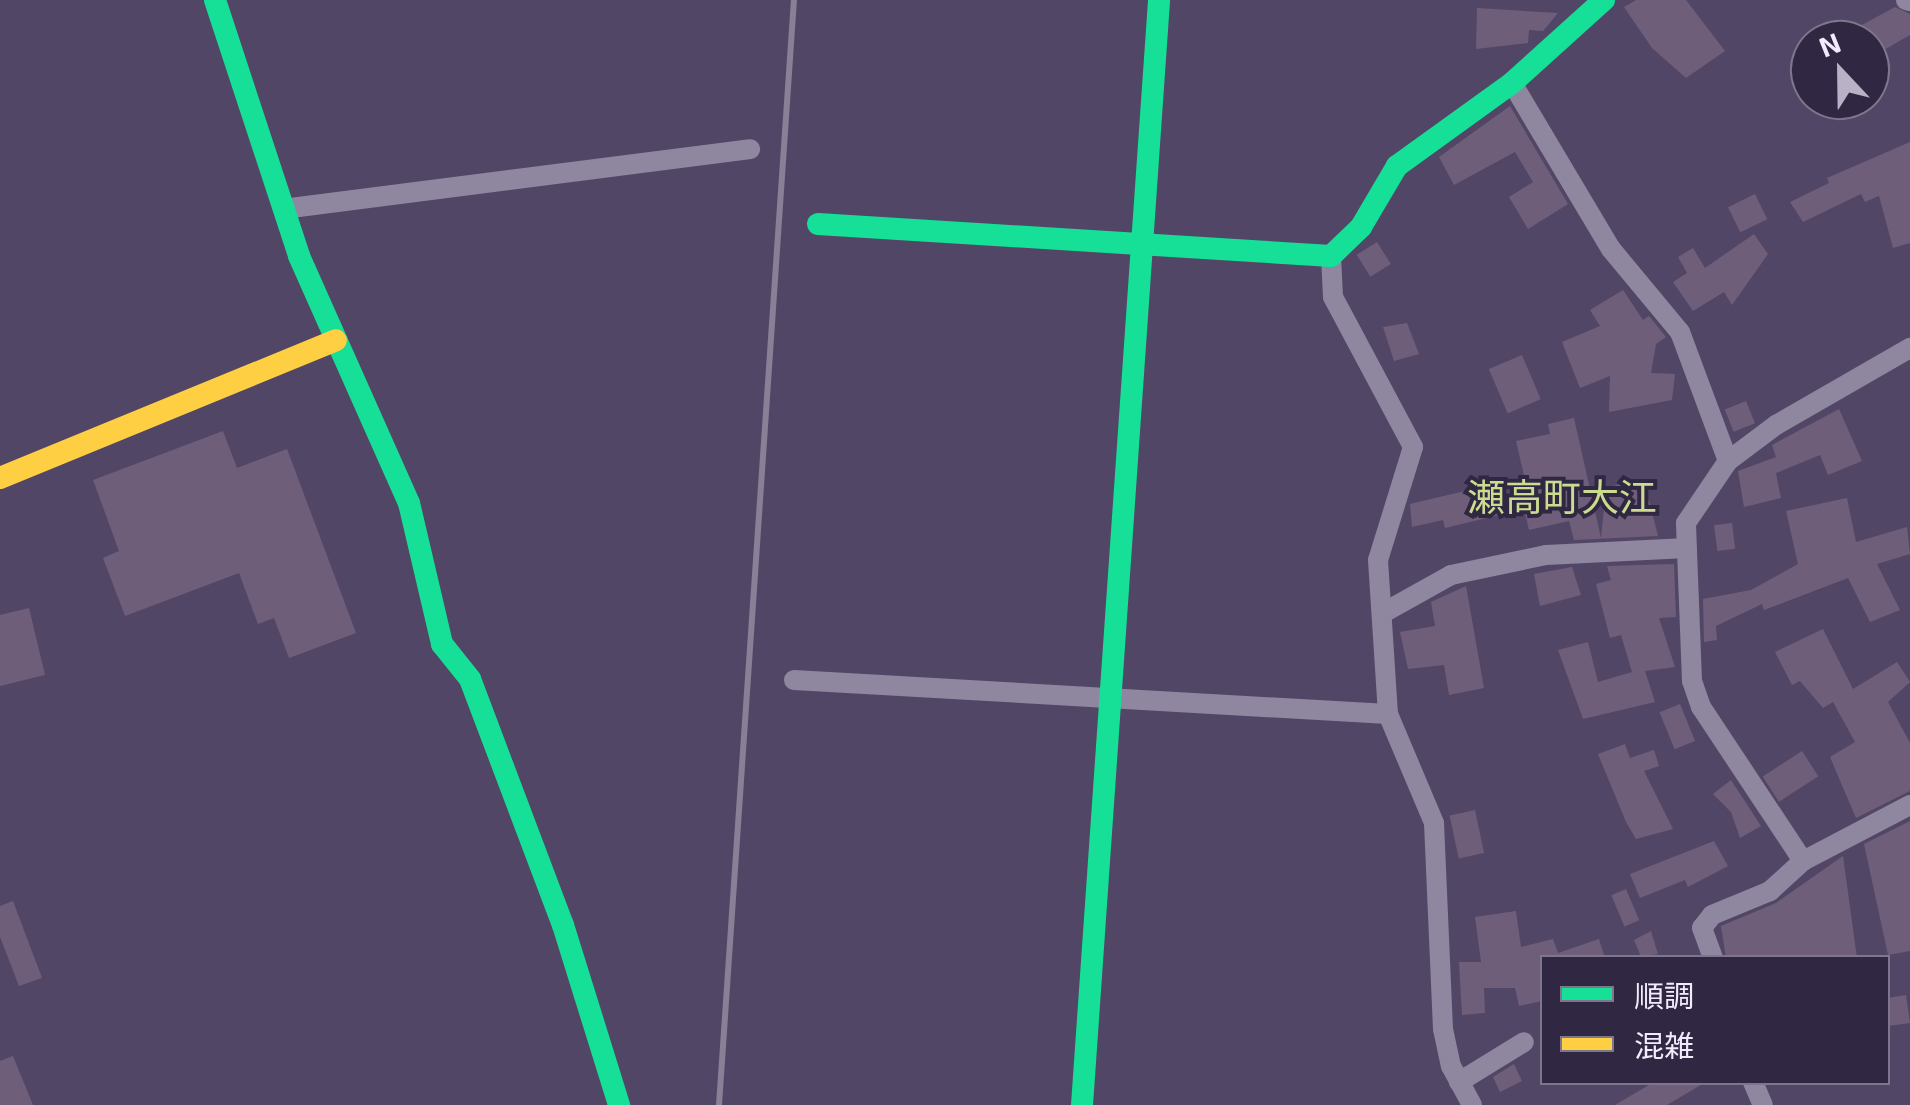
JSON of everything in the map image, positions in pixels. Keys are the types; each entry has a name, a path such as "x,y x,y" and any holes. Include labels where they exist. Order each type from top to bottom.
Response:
{"street":[{"path":"215,0 283,209 409,503 442,644 470,679 563,925 619,1105"},
{"path":"1082,1105 1159,0"},
{"path":"818,224 1143,249 1330,256 1361,228 1398,166 1512,83 1604,0"},
{"path":"1512,83 1611,249 1680,332 1728,461"},
{"path":"283,209 750,149"},
{"path":"1330,256 1333,297 1413,447 1378,560 1388,714 1434,823 1443,1030 1472,1105"},
{"path":"0,478 336,340"},
{"path":"1803,861 1701,706 1692,681 1686,522 1728,461 1776,425 1910,348"},
{"path":"1384,613 1450,575 1546,555 1687,548"},
{"path":"794,680 1388,714"},
{"path":"1712,955 1702,928 1712,914 1770,891 1803,861 1910,805"},
{"path":"1460,1082 1524,1042"}],"building":[{"path":"1636,0 1686,0 1725,51 1686,78 1652,48 1624,7"},
{"path":"1895,7 1910,14 1910,35 1890,46 1890,20 1871,20"},
{"path":"1477,8 1558,13 1543,31 1529,30 1528,43 1476,49"},
{"path":"1510,106 1568,204 1528,229 1509,197 1533,182 1515,152 1454,185 1439,157"},
{"path":"1910,142 1910,243 1893,248 1879,196 1865,202 1861,194 1803,222 1790,202 1829,183 1827,178"},
{"path":"1755,194 1767,219 1740,232 1728,207"},
{"path":"1754,234 1768,254 1732,305 1724,292 1693,311 1673,282 1687,273 1678,257 1693,248 1705,268"},
{"path":"1377,242 1391,264 1370,277 1357,255"},
{"path":"1623,290 1643,320 1649,316 1666,337 1656,344 1651,373 1675,374 1672,400 1609,412 1610,376 1580,388 1562,342 1600,326 1590,310"},
{"path":"1407,323 1419,354 1394,361 1383,327"},
{"path":"1522,355 1541,399 1508,413 1489,369"},
{"path":"1746,401 1755,423 1734,432 1725,410"},
{"path":"1839,409 1862,461 1828,475 1820,455 1776,473 1781,498 1744,507 1738,471 1776,457 1772,445"},
{"path":"1574,418 1601,538 1606,488 1631,481 1643,502 1649,500 1658,536 1574,540 1569,521 1529,530 1524,509 1445,528 1443,520 1412,527 1410,504 1490,485 1493,500 1528,493 1516,441 1550,434 1548,424"},
{"path":"223,431 237,468 287,449 356,633 289,658 274,618 258,624 239,573 125,616 103,558 119,551 93,480"},
{"path":"1847,498 1856,542 1907,527 1910,554 1877,564 1900,610 1870,622 1848,578 1764,610 1762,604 1716,626 1717,640 1704,642 1703,599 1751,590 1798,564 1786,511"},
{"path":"1732,523 1735,549 1717,551 1714,525"},
{"path":"1674,564 1676,617 1659,618 1675,667 1645,671 1655,702 1583,719 1558,650 1588,642 1598,682 1632,672 1621,635 1610,638 1596,584 1611,580 1607,566"},
{"path":"1572,567 1581,595 1540,606 1534,574"},
{"path":"1466,586 1484,688 1449,695 1444,665 1408,669 1400,632 1435,626 1431,602"},
{"path":"29,608 45,675 0,686 0,615"},
{"path":"1823,629 1853,689 1897,662 1910,682 1888,702 1910,743 1910,791 1856,818 1830,757 1855,742 1833,702 1823,708 1800,681 1792,685 1775,652"},
{"path":"1680,704 1695,741 1675,749 1660,712"},
{"path":"1625,744 1630,758 1654,750 1659,766 1644,771 1673,829 1636,839 1626,822 1598,754"},
{"path":"1802,751 1818,776 1779,802 1763,777"},
{"path":"1731,780 1761,826 1740,838 1731,812 1713,794"},
{"path":"1475,810 1484,853 1459,858 1450,815"},
{"path":"1910,821 1910,951 1888,955 1864,844"},
{"path":"1714,841 1728,866 1688,887 1685,880 1640,898 1630,874"},
{"path":"1843,856 1857,955 1726,955 1721,926 1776,903"},
{"path":"1626,889 1639,920 1625,927 1611,895"},
{"path":"13,901 42,978 19,986 0,937 0,906"},
{"path":"1516,911 1521,947 1553,939 1558,953 1599,939 1604,955 1540,955 1540,1001 1519,1006 1515,988 1484,988 1485,1013 1462,1015 1459,962 1481,962 1475,917"},
{"path":"1651,931 1658,954 1640,955 1634,940"},
{"path":"1906,995 1910,1023 1890,1026 1890,998"},
{"path":"13,1056 33,1105 0,1105 0,1061"},
{"path":"1514,1064 1522,1081 1500,1092 1493,1077"},
{"path":"1649,1085 1701,1085 1667,1105 1615,1105"}],"railway":[{"path":"719,1105 794,0"}],"traffic: fast":[{"path":"215,0 299,256 409,503 442,644 470,679 563,925 619,1105"},
{"path":"1082,1105 1159,0"},
{"path":"818,224 1331,256 1361,227 1397,166 1512,83 1604,0"}],"traffic: slow":[{"path":"0,478 336,340"}],"district":[{"name":"瀬高町大江","path":"1562,497"}]}
